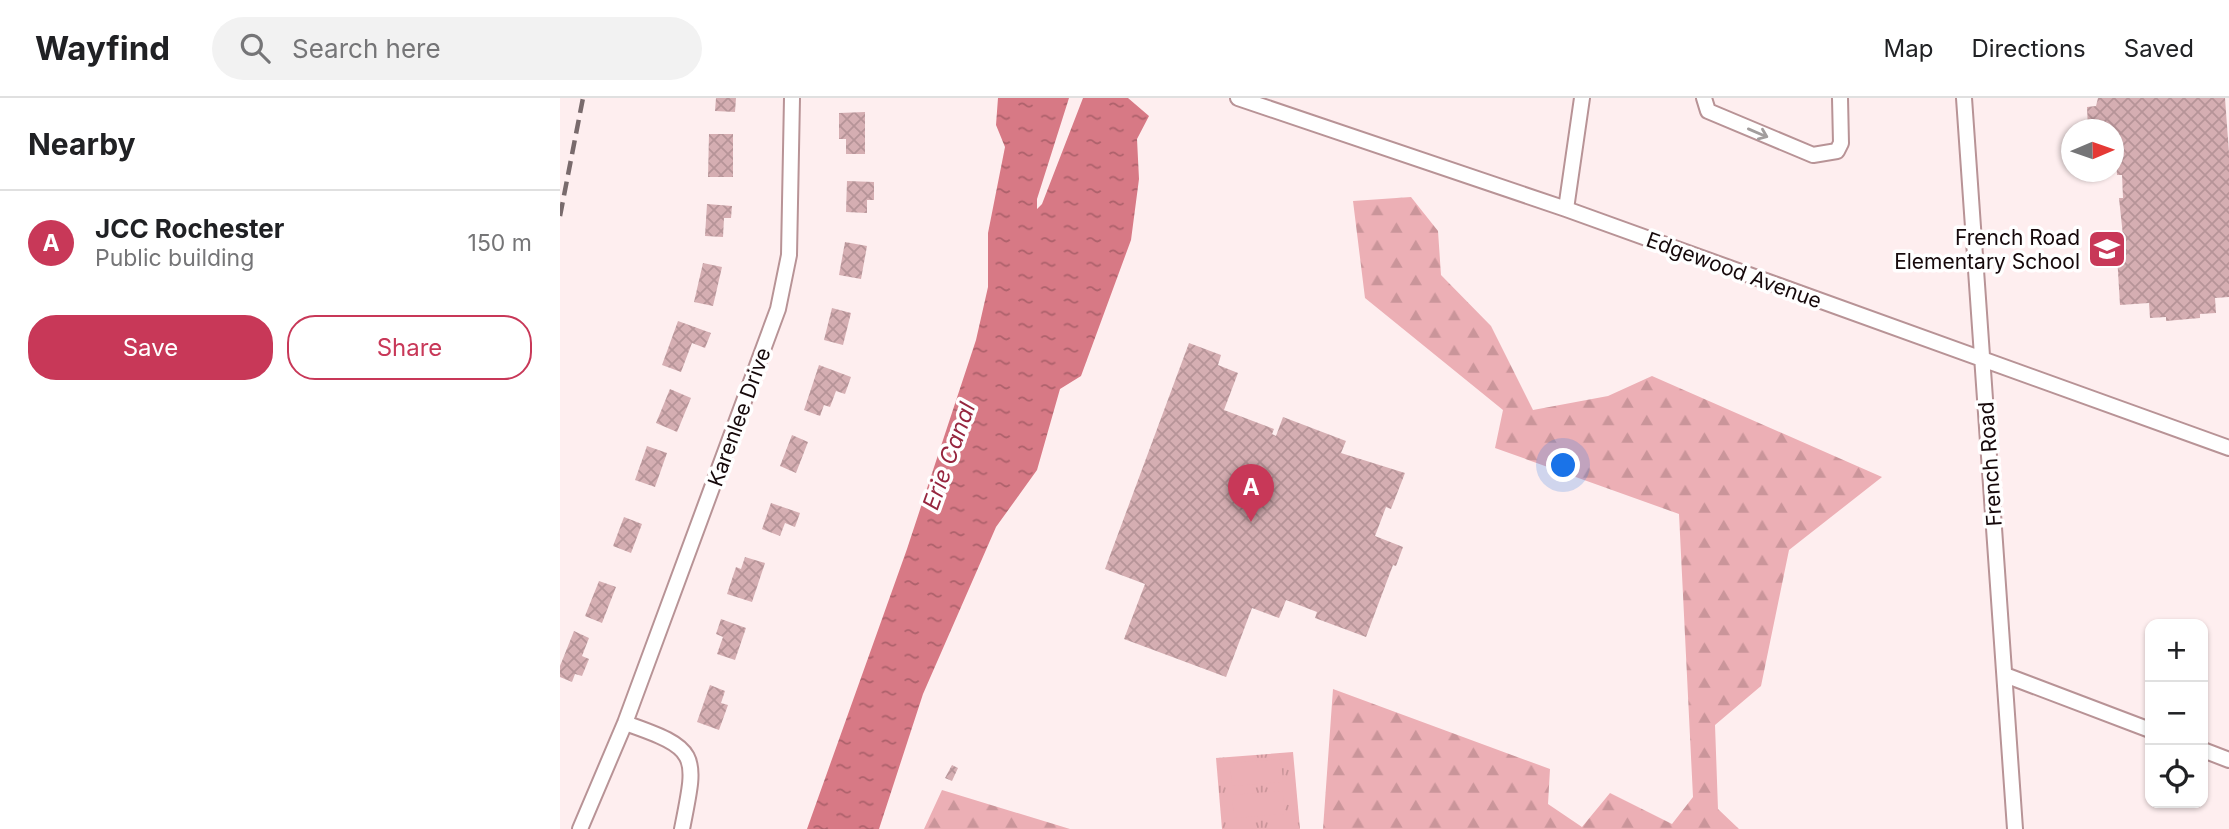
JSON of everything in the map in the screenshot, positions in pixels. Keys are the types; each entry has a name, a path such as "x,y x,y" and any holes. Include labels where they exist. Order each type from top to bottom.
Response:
{"street":[{"name":"Karenlee Drive","path":"580,829 625,723 778,309 789,255 792,98"},
{"name":"Edgewood Avenue","path":"1238,98 1566,209 2229,448"},
{"path":"1566,209 1582,98"},
{"path":"1704,98 1708,111 1813,155 1836,151 1841,143 1840,98"},
{"name":"French Road","path":"1965,98 2015,829"},
{"path":"2005,675 2145,728"},
{"path":"625,723 664,736 682,748 691,760 693,774 682,829"},
{"path":"2208,752 2229,760"}],"green space":[{"path":"1411,197 1438,231 1441,275 1491,326 1533,410 1608,396 1652,376 1882,477 1789,550 1761,686 1715,725 1718,809 1739,829 1323,829 1333,689 1550,769 1548,804 1582,827 1610,793 1672,824 1693,797 1679,514 1495,448 1503,410 1365,298 1353,201"},
{"path":"1293,752 1300,829 1222,829 1216,758"},
{"path":"1281,759 1283,782 1232,786 1230,763"},
{"path":"942,790 1070,829 924,829"},
{"path":"1283,791 1285,814 1234,818 1232,795"}],"water":[{"name":"Erie Canal","path":"998,98 1069,98 1037,199 1037,209 1042,204 1083,98 1128,98 1149,116 1137,139 1139,179 1131,240 1081,376 1060,389 1037,470 996,527 923,694 879,829 807,829 907,549 976,340 988,287 988,233 1005,147 996,125"}],"building":[{"path":"716,98 736,98 735,112 715,111"},
{"path":"2098,98 2225,98 2229,153 2229,297 2215,298 2216,313 2200,314 2200,318 2166,321 2166,317 2150,318 2149,303 2120,305 2117,255 2125,255 2119,198 2123,198 2124,119 2088,119 2087,107 2096,106"},
{"path":"865,112 865,154 846,154 846,139 839,139 839,113"},
{"path":"709,134 733,134 733,177 708,177"},
{"path":"847,181 874,182 874,200 867,200 867,213 846,212"},
{"path":"707,204 732,206 731,218 724,218 723,237 705,236"},
{"path":"845,242 867,246 861,279 839,275"},
{"path":"703,263 722,267 713,306 694,302"},
{"path":"832,308 851,313 843,345 824,340"},
{"path":"678,321 711,333 705,348 692,343 681,372 662,365"},
{"path":"1189,343 1221,355 1218,365 1238,373 1224,410 1274,429 1272,434 1276,436 1283,417 1346,441 1341,453 1405,473 1391,509 1386,507 1375,536 1403,547 1396,566 1393,565 1366,637 1315,618 1317,612 1286,600 1279,618 1252,608 1226,677 1124,639 1145,584 1105,569"},
{"path":"819,365 851,377 845,394 836,391 830,407 824,405 820,416 804,410"},
{"path":"670,389 691,398 677,432 656,423"},
{"path":"792,435 808,442 796,473 780,466"},
{"path":"647,446 667,453 655,487 635,480"},
{"path":"771,503 800,513 795,527 785,523 780,536 762,529"},
{"path":"624,517 642,524 631,553 613,546"},
{"path":"745,557 765,563 752,602 727,594 736,567 741,569"},
{"path":"599,581 616,587 602,623 585,616"},
{"path":"721,619 746,628 735,660 717,654 723,637 716,634"},
{"path":"574,631 589,638 582,656 589,659 582,676 575,674 572,682 560,677 560,666"},
{"path":"710,685 725,691 721,703 728,705 719,730 697,722"},
{"path":"952,765 958,768 952,781 945,778"}],"railway":[{"path":"560,216 583,98"}],"place":[{"name":"French Road Elementary School","path":"2107,249"},
{"name":"JCC Rochester","path":"1251,522"}]}
